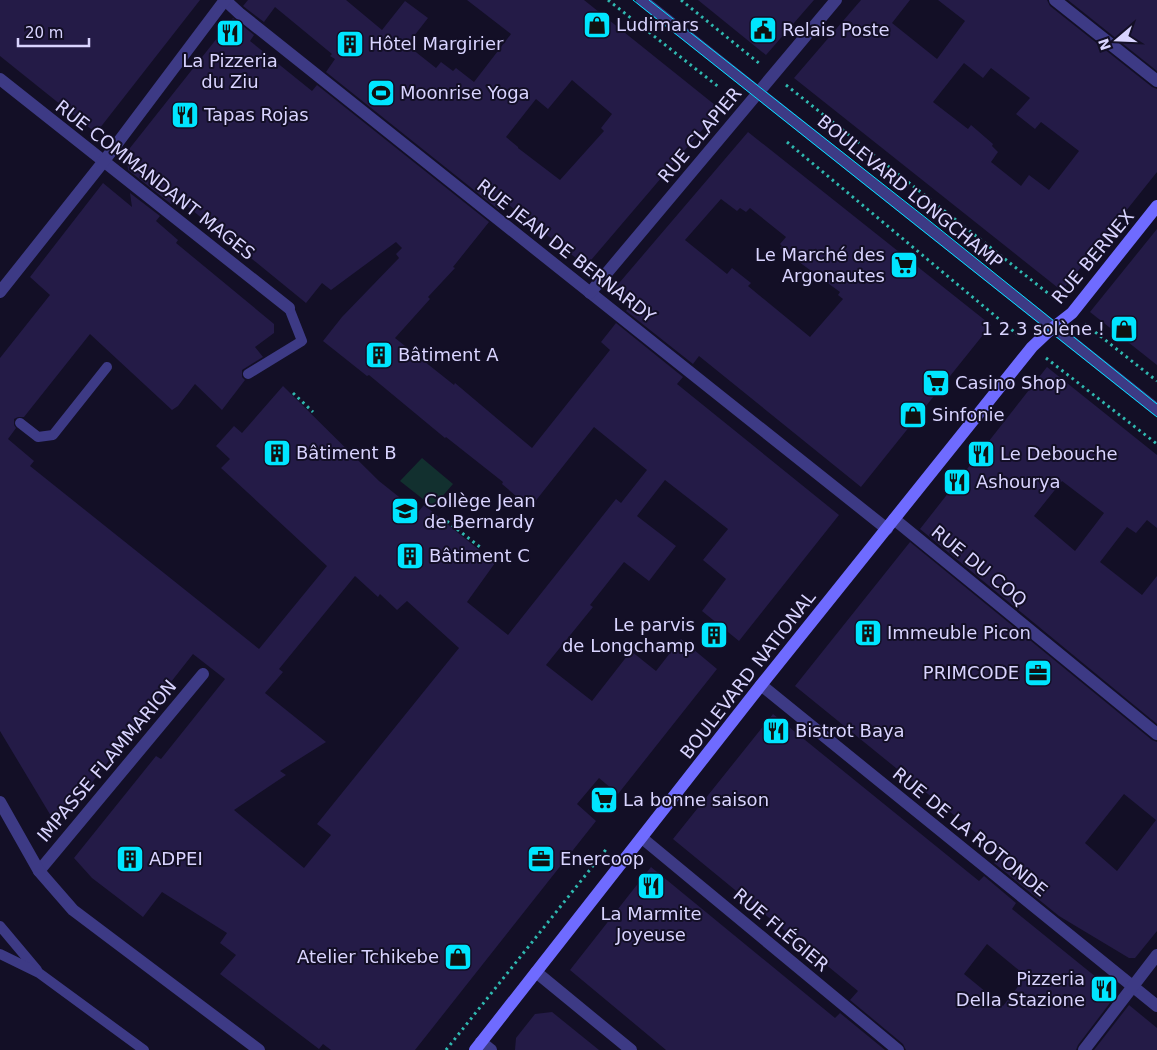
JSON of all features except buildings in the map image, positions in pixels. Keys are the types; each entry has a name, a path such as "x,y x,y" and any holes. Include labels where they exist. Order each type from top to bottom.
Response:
{"main road":[{"name":"RUE BERNEX","path":"1053,328 1072,313 1157,206"},
{"name":"BOULEVARD NATIONAL","path":"483,1047 536,972 761,685 1038,340 1053,328"}],"street":[{"path":"0,292 104,161 225,0"},
{"name":"RUE JEAN DE BERNARDY","path":"225,0 590,293 890,524"},
{"name":"BOULEVARD LONGCHAMP","path":"642,0 1157,410"},
{"name":"RUE CLAPIER","path":"590,293 836,0"},
{"path":"1055,0 1157,81"},
{"name":"RUE COMMANDANT MAGES","path":"0,79 289,308"},
{"name":"RUE DU COQ","path":"890,524 1157,734"},
{"name":"IMPASSE FLAMMARION","path":"39,871 202,674"},
{"name":"RUE DE LA ROTONDE","path":"761,685 1157,1006"},
{"path":"0,802 39,871 73,910 259,1050"},
{"name":"RUE FLÉGIER","path":"642,838 898,1050"},
{"path":"1084,1050 1157,955"},
{"path":"536,972 631,1050"}],"lane":[{"path":"248,374 302,341 289,308"},
{"path":"20,423 38,437 53,435 107,367"},
{"path":"0,926 39,973"},
{"path":"0,954 39,973 144,1050"}],"path":[{"path":"608,0 722,90"},
{"path":"680,0 762,65"},
{"path":"783,82 1059,302"},
{"path":"785,140 1009,328"},
{"path":"1082,321 1157,381"},
{"path":"1055,364 1157,444"},
{"path":"293,393 313,412"},
{"path":"442,521 444,519 480,547"}],"green space":[{"path":"422,458 453,484 433,507 400,481"}],"tram line":[{"path":"633,0 1157,417"},
{"path":"649,0 926,218 1157,404"}],"place":[{"name":"Ludimars","path":"597,25"},
{"name":"Relais Poste","path":"763,30"},
{"name":"La Pizzeria du Ziu","path":"230,33"},
{"name":"Hôtel Margirier","path":"350,44"},
{"name":"Moonrise Yoga","path":"381,93"},
{"name":"Tapas Rojas","path":"185,115"},
{"name":"Le Marché des Argonautes","path":"904,265"},
{"name":"1 2 3 solène !","path":"1124,329"},
{"name":"Bâtiment A","path":"379,355"},
{"name":"Casino Shop","path":"936,383"},
{"name":"Sinfonie","path":"913,415"},
{"name":"Bâtiment B","path":"277,453"},
{"name":"Le Debouche","path":"981,454"},
{"name":"Ashourya","path":"957,482"},
{"name":"Collège Jean de Bernardy","path":"405,511"},
{"name":"Bâtiment C","path":"410,556"},
{"name":"Immeuble Picon","path":"868,633"},
{"name":"Le parvis de Longchamp","path":"714,635"},
{"name":"PRIMCODE","path":"1038,673"},
{"name":"Bistrot Baya","path":"776,731"},
{"name":"La bonne saison","path":"604,800"},
{"name":"ADPEI","path":"130,859"},
{"name":"Enercoop","path":"541,859"},
{"name":"La Marmite Joyeuse","path":"651,886"},
{"name":"Atelier Tchikebe","path":"458,957"},
{"name":"Pizzeria Della Stazione","path":"1104,989"}]}
